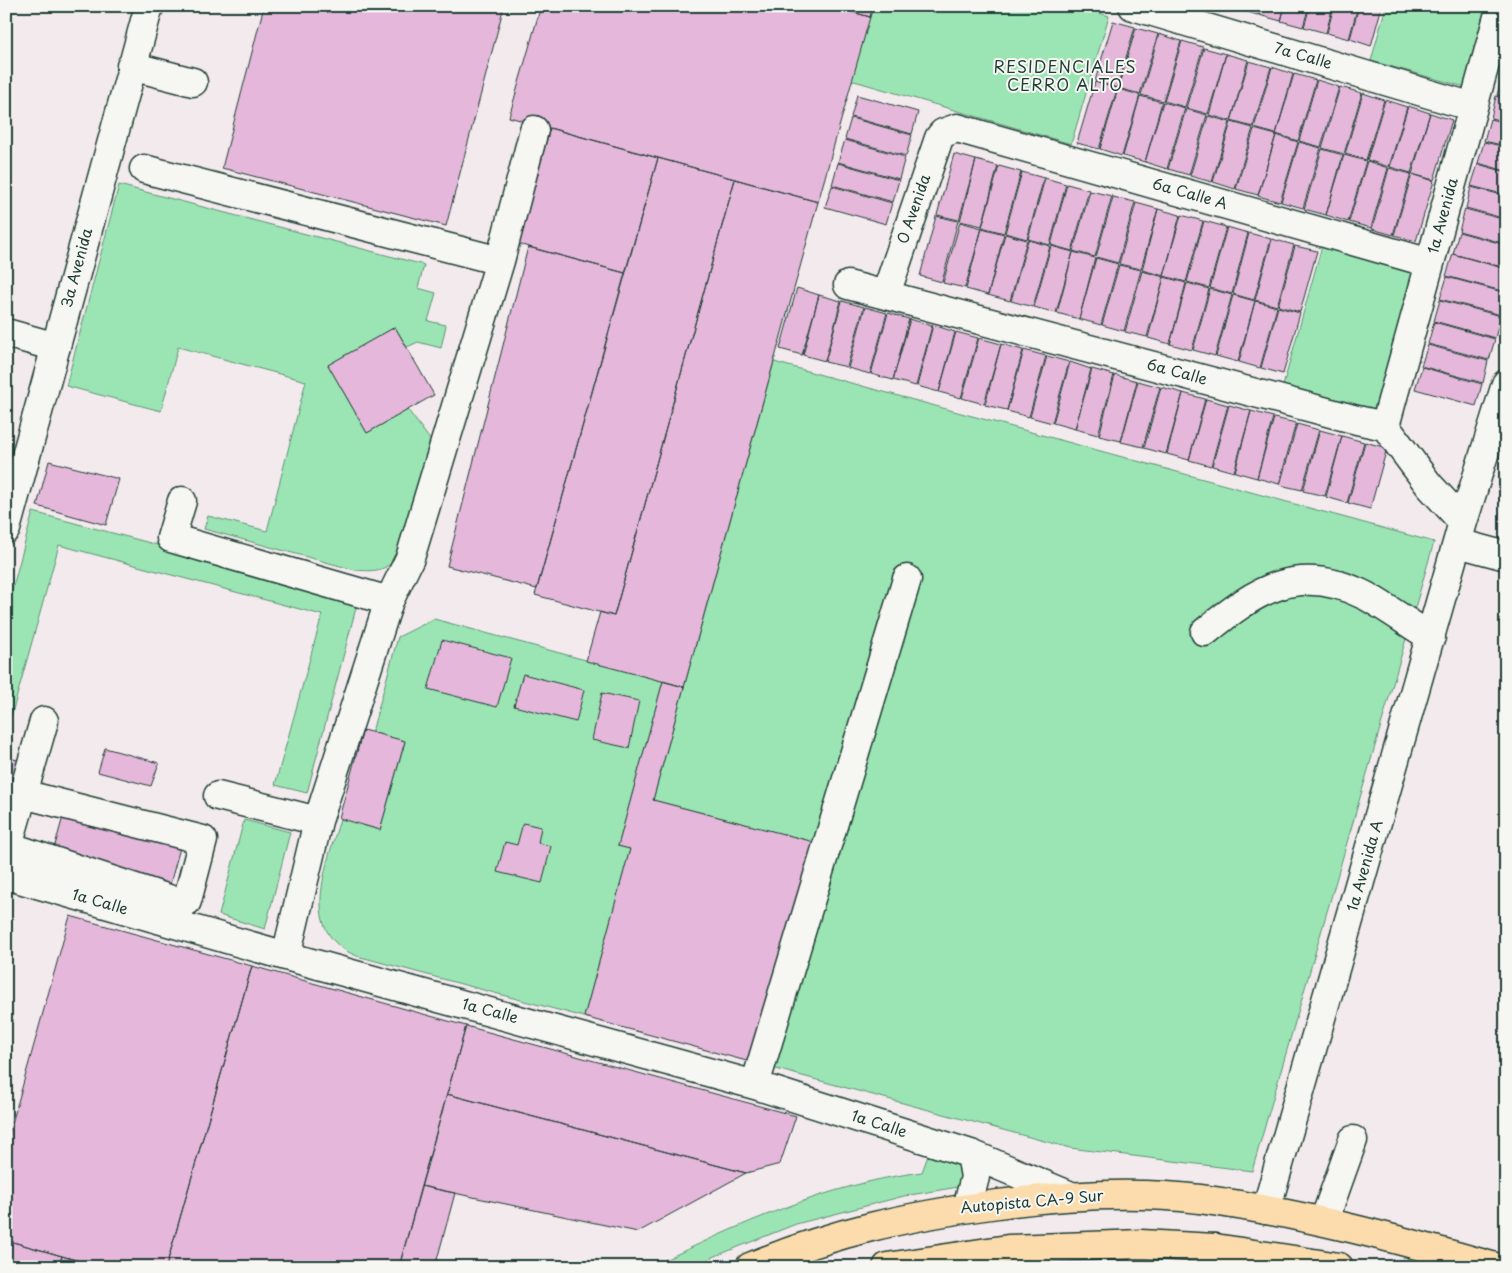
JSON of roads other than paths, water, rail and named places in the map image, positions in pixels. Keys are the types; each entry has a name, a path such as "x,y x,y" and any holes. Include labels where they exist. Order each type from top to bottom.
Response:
{"highway":[{"name":"Autopista CA-9 Sur","path":"750,1267 802,1245 869,1226 936,1212 1071,1196 1119,1195 1199,1199 1324,1221 1362,1229 1495,1267"},
{"path":"887,1267 1008,1248 1141,1244 1214,1258 1339,1267"}],"street":[{"name":"3a Avenida","path":"7,525 131,66 149,6"},
{"name":"7a Calle","path":"1133,6 1473,107"},
{"name":"1a Avenida","path":"1385,426 1501,6"},
{"path":"131,66 193,82"},
{"name":"6a Calle A","path":"950,130 957,128 973,132 1430,263"},
{"path":"286,956 318,821 389,601 410,558 500,261 534,130"},
{"name":"0 Avenida","path":"886,294 939,138 950,130"},
{"path":"144,169 500,261"},
{"name":"6a Calle","path":"848,285 1385,426"},
{"path":"6,333 56,347"},
{"name":"1a Avenida A","path":"1266,1210 1460,533 1506,384"},
{"path":"1385,426 1429,486 1460,533 1506,556"},
{"path":"182,501 171,538 389,601"},
{"path":"755,1085 907,579"},
{"path":"1205,632 1250,599 1273,587 1296,582 1326,580 1367,596 1431,637"},
{"path":"23,794 203,840 187,901 181,903 11,847 9,842 44,721"},
{"path":"218,796 318,821"},
{"name":"1a Calle","path":"6,875 286,956 755,1085 971,1154 1071,1196"},
{"path":"1324,1221 1353,1140"},
{"path":"968,1208 975,1177 971,1154"}],"district":[{"name":"RESIDENCIALES CERRO ALTO","path":"1065,76"}]}
